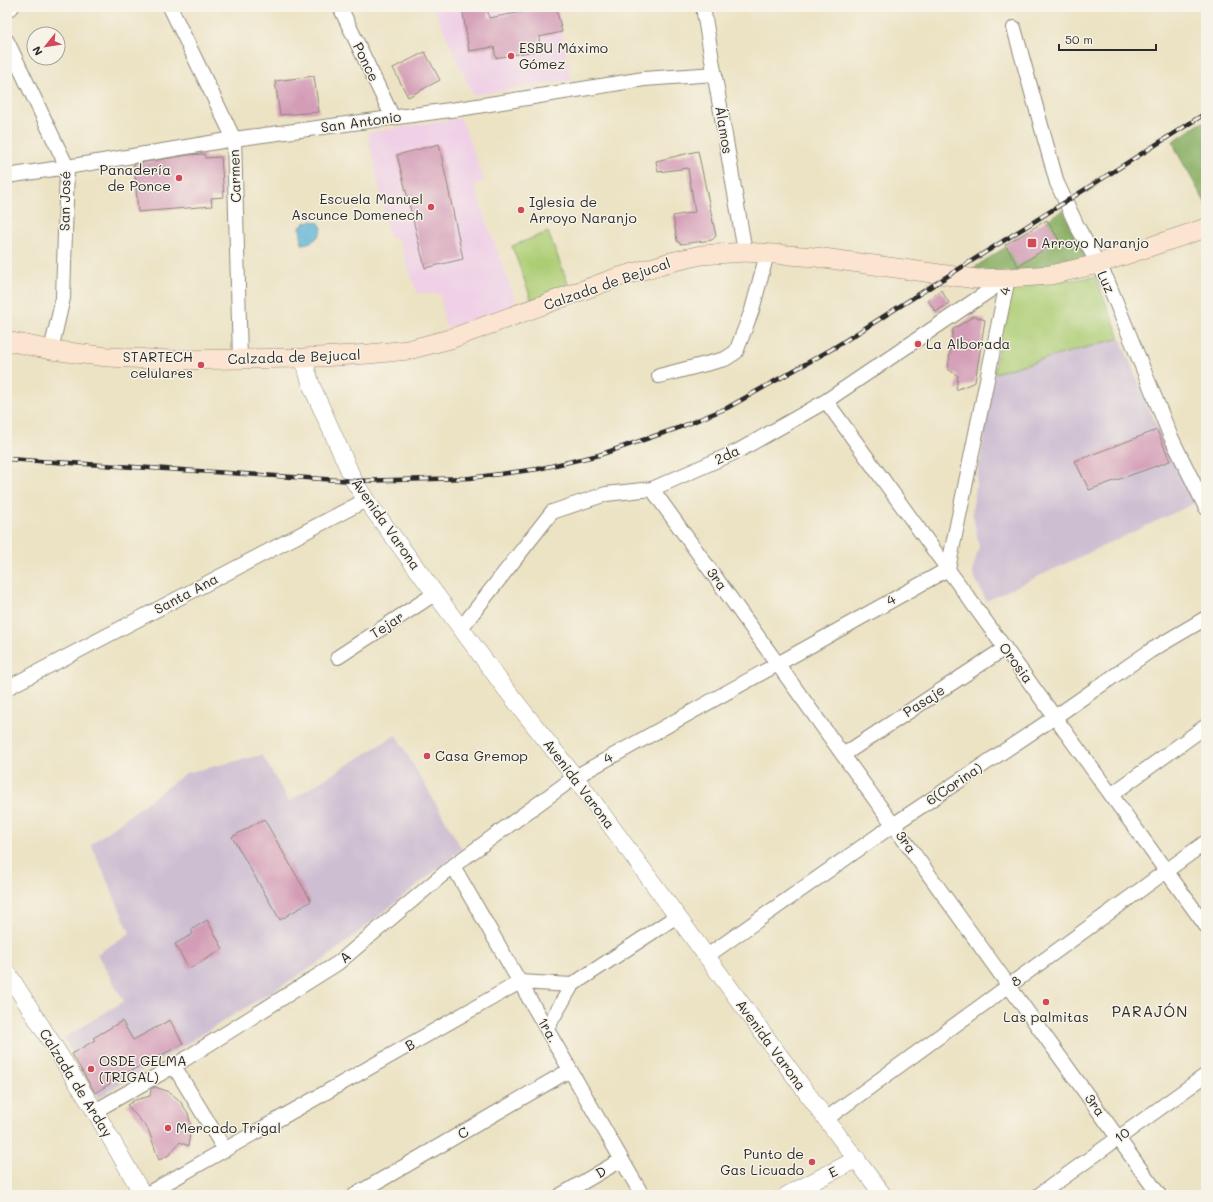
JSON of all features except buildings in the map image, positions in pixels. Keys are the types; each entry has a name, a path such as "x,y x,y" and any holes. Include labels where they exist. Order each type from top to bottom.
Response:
{"main road":[{"name":"Calzada de Bejucal","path":"7,341 51,350 108,357 173,360 303,358 369,354 408,350 450,339 616,278 667,262 701,255 744,252 816,257 976,279 1008,278 1050,274 1098,264 1206,228"}],"street":[{"path":"7,10 12,7"},
{"name":"Carmen","path":"170,7 234,139 240,359"},
{"name":"Ponce","path":"340,7 393,118"},
{"name":"Álamos","path":"703,7 744,252"},
{"name":"Luz","path":"1014,28 1057,183 1077,226 1107,280 1170,435 1206,508"},
{"name":"San José","path":"7,41 67,167 63,298 51,350"},
{"name":"San Antonio","path":"7,176 234,139 465,108 644,78 715,74"},
{"path":"659,376 725,359 736,352 752,310 767,254"},
{"name":"2da","path":"461,628 552,512 606,494 652,489 738,451 826,401 1008,278"},
{"name":"4","path":"575,777 948,569 1008,278"},
{"name":"Avenida Varona","path":"303,358 312,387 354,481 366,500 505,688 575,777 883,1195"},
{"name":"Orosia","path":"826,401 1206,926"},
{"name":"3ra","path":"652,489 1159,1195"},
{"name":"Santa Ana","path":"7,688 366,500"},
{"name":"Tejar","path":"338,657 436,593"},
{"name":"6(Corina)","path":"707,956 893,825 1055,717 1150,650 1206,618"},
{"name":"Pasaje","path":"843,755 1005,648"},
{"path":"1111,795 1206,726"},
{"name":"A","path":"95,1111 174,1066 338,963 453,866 575,777"},
{"name":"8","path":"826,1119 1206,842"},
{"name":"1ra.","path":"453,866 642,1195"},
{"path":"547,1028 572,985 677,916"},
{"name":"Calzada de Arday","path":"7,972 95,1111 144,1195"},
{"path":"520,982 572,985"},
{"name":"B","path":"144,1195 520,982"},
{"path":"174,1066 225,1150"},
{"name":"C","path":"355,1195 570,1070"},
{"name":"10","path":"1039,1195 1206,1075"},
{"name":"E","path":"787,1195 856,1159"},
{"name":"D","path":"561,1195 621,1160"}],"shaded area":[{"name":"ESBU Máximo Gómez","path":"433,7 558,7 571,80 473,95"},
{"path":"461,118 484,180 474,186 517,305 457,325 445,327 440,294 417,293 398,238 389,238 368,133"},
{"path":"1120,338 1155,422 1195,503 986,601 972,572 979,546 972,511 994,373"},
{"path":"396,735 462,849 325,959 98,1098 64,1038 124,1001 97,954 130,933 91,844 186,773 262,755 289,801"}],"green space":[{"path":"1206,120 1206,204 1177,152 1173,141"},
{"path":"1063,210 1090,264 1009,272 972,269"},
{"path":"548,232 569,286 532,301 512,246"},
{"path":"1095,277 1120,338 994,373 1009,288"}],"water":[{"path":"312,221 319,223 322,228 321,232 312,241 302,244 300,227 304,223"}],"railway":[{"path":"7,459 354,481 470,478 538,469 599,455 678,428 727,408 832,349 1206,113"}],"place":[{"name":"ESBU Máximo Gómez","path":"511,56"},
{"name":"Panadería de Ponce","path":"179,178"},
{"name":"Escuela Manuel Ascunce Domenech","path":"431,207"},
{"name":"Iglesia de Arroyo Naranjo","path":"521,210"},
{"name":"Arroyo Naranjo","path":"1032,243"},
{"name":"La Alborada","path":"918,344"},
{"name":"STARTECH celulares","path":"201,365"},
{"name":"Casa Gremop","path":"427,756"},
{"name":"Las palmitas","path":"1046,1002"},
{"name":"OSDE GELMA (TRIGAL)","path":"91,1069"},
{"name":"Mercado Trigal","path":"168,1128"},
{"name":"Punto de Gas Licuado","path":"812,1162"}],"district":[{"name":"PARAJÓN","path":"1150,1012"}]}
